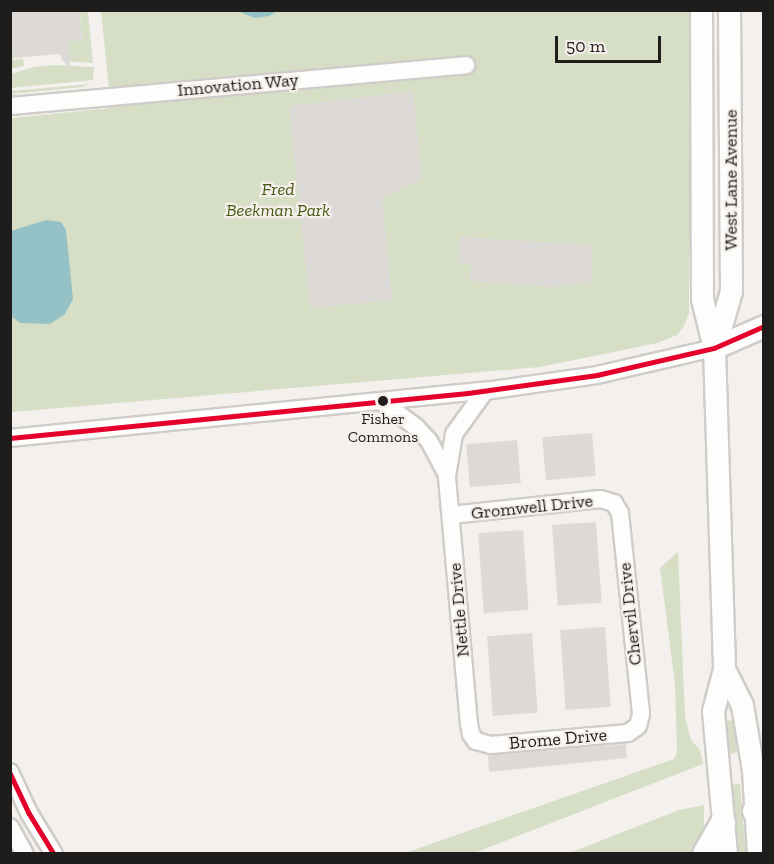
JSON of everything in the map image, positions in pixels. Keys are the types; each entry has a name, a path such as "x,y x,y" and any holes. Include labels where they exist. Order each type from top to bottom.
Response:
{"highway":[{"path":"705,854 723,823"}],"main road":[{"name":"West Lane Avenue","path":"700,10 702,299 714,348 724,669 712,711 726,854"},
{"name":"West Lane Avenue","path":"714,348 731,291 729,10"},
{"path":"714,348 764,326"},
{"name":"West Lane Avenue","path":"724,669 742,705 759,815 758,854"}],"street":[{"name":"Innovation Way","path":"10,106 466,64"},
{"path":"10,438 485,391 597,375 714,348"},
{"name":"Nettle Drive","path":"476,741 469,724 447,476 454,434 485,391"},
{"name":"Nettle Drive","path":"381,400 416,427 429,441 447,476"},
{"name":"Gromwell Drive","path":"451,515 600,500 614,503"},
{"name":"Chervil Drive","path":"614,503 620,513 641,714 638,726"},
{"name":"Brome Drive","path":"476,741 492,745 628,733 638,726"},
{"path":"10,772 29,813 54,854"},
{"path":"10,827 25,854"}],"green space":[{"path":"80,11 88,11 93,63 62,61 61,56 69,55 68,42 82,40"},
{"name":"Fred Beekman Park","path":"101,11 691,11 694,206 689,257 689,313 684,326 677,335 657,343 540,367 11,412 11,118 111,108"},
{"path":"13,45 14,60 23,59 24,66 11,69 11,46"},
{"path":"55,65 94,67 93,80 11,88 11,74 34,67"},
{"path":"90,84 82,87 11,94 11,91"},
{"path":"678,552 685,717 691,740 700,750 703,764 474,853 405,853 674,759 677,752 675,684 660,568"},
{"path":"734,720 737,752 728,755 726,721"},
{"path":"740,784 746,853 737,854 731,785"},
{"path":"704,805 704,832 692,853 567,854 679,810"}],"water":[{"path":"238,11 277,11 269,16 255,18"},
{"path":"46,220 61,222 66,230 73,299 65,314 50,324 20,323 11,316 11,231"}],"building":[{"path":"10,10 80,10 82,40 68,42 71,74 60,54 14,58 13,45 10,46"},
{"path":"413,91 422,179 382,198 392,300 310,308 289,106"},
{"path":"460,237 593,245 591,282 552,287 470,281 471,264 458,263"},
{"path":"592,433 596,476 546,480 542,437"},
{"path":"517,440 521,483 470,487 466,444"},
{"path":"596,522 602,603 558,606 552,525"},
{"path":"523,530 529,610 484,613 478,533"},
{"path":"605,627 611,707 566,710 560,630"},
{"path":"532,633 538,713 493,716 487,636"},
{"path":"626,744 627,758 489,772 488,755"}],"transit line":[{"path":"10,438 468,393 597,375 714,348 764,326"},
{"path":"10,773 29,813 54,854"}],"place":[{"name":"Fisher Commons","path":"383,401"}]}
